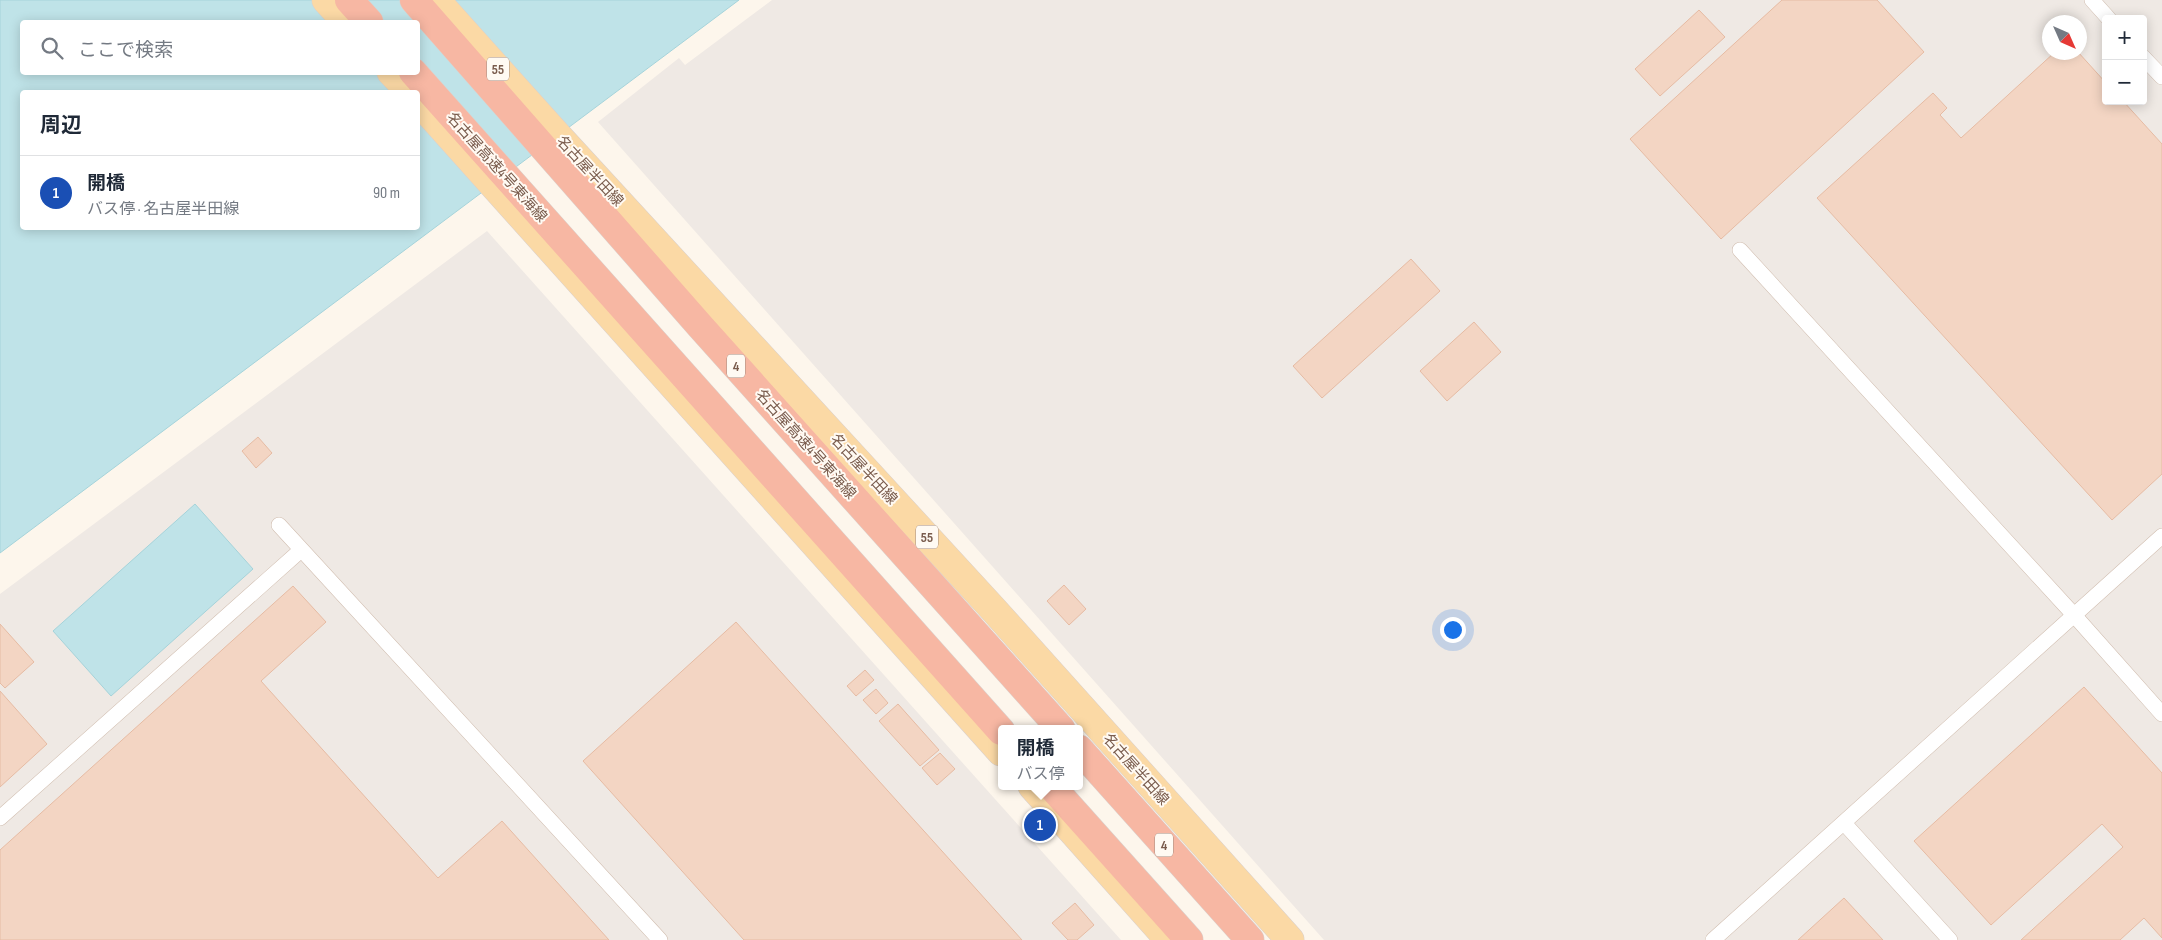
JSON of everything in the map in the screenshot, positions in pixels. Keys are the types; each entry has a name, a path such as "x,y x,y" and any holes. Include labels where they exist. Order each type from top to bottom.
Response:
{"highway":[{"path":"349,0 367,20"},
{"name":"名古屋高速4号東海線","path":"414,0 701,327 1057,725"},
{"name":"名古屋高速4号東海線","path":"417,75 998,728"},
{"name":"4","path":"1083,753 1250,940"},
{"path":"1055,790 1189,940"}],"main road":[{"path":"326,0 344,20"},
{"name":"名古屋半田線","path":"436,0 560,138 994,610 1290,940"},
{"path":"395,75 408,90"},
{"path":"420,103 998,749"},
{"path":"1036,790 1169,940"}],"lane":[{"path":"2092,0 2105,15"},
{"path":"2146,60 2162,77"},
{"path":"1740,250 2074,615 2162,714"},
{"path":"279,525 660,940"},
{"path":"1713,940 2162,536"},
{"path":"0,818 301,550"},
{"path":"1844,823 1950,940"}],"shaded area":[{"path":"772,0 2162,0 2162,940 1324,940 598,122 679,58 685,65"},
{"path":"487,231 1121,940 0,940 0,594"}],"water":[{"path":"0,0 739,0 0,553"},
{"path":"195,504 253,569 111,696 53,631"}],"building":[{"path":"1782,0 1877,0 1924,52 1721,239 1630,139"},
{"path":"1699,10 1725,37 1660,96 1635,69"},
{"path":"2046,60 2085,60 2102,79 2102,105 2127,105 2162,144 2162,474 2112,520 1817,198 1933,93 1947,108 1940,115 1961,138"},
{"path":"1411,259 1440,291 1322,398 1293,366"},
{"path":"1474,322 1501,352 1447,401 1420,371"},
{"path":"258,437 272,453 256,468 242,451"},
{"path":"1064,585 1086,609 1069,625 1047,601"},
{"path":"293,586 326,622 261,681 438,878 502,821 609,940 0,940 0,850"},
{"path":"736,622 1022,940 744,940 583,761"},
{"path":"0,624 34,662 5,688 0,683"},
{"path":"865,670 874,680 856,696 847,686"},
{"path":"2084,687 2162,773 2162,938 2144,918 2120,940 2021,940 2123,847 2102,824 1991,925 1914,841"},
{"path":"876,689 888,703 876,714 863,700"},
{"path":"0,691 47,744 0,787"},
{"path":"898,704 939,750 920,766 879,721"},
{"path":"940,753 955,769 937,785 922,768"},
{"path":"1844,898 1883,940 1798,940"},
{"path":"1075,903 1094,925 1077,940 1068,940 1052,923"}],"place":[{"name":"開橋","path":"1040,825"}]}
